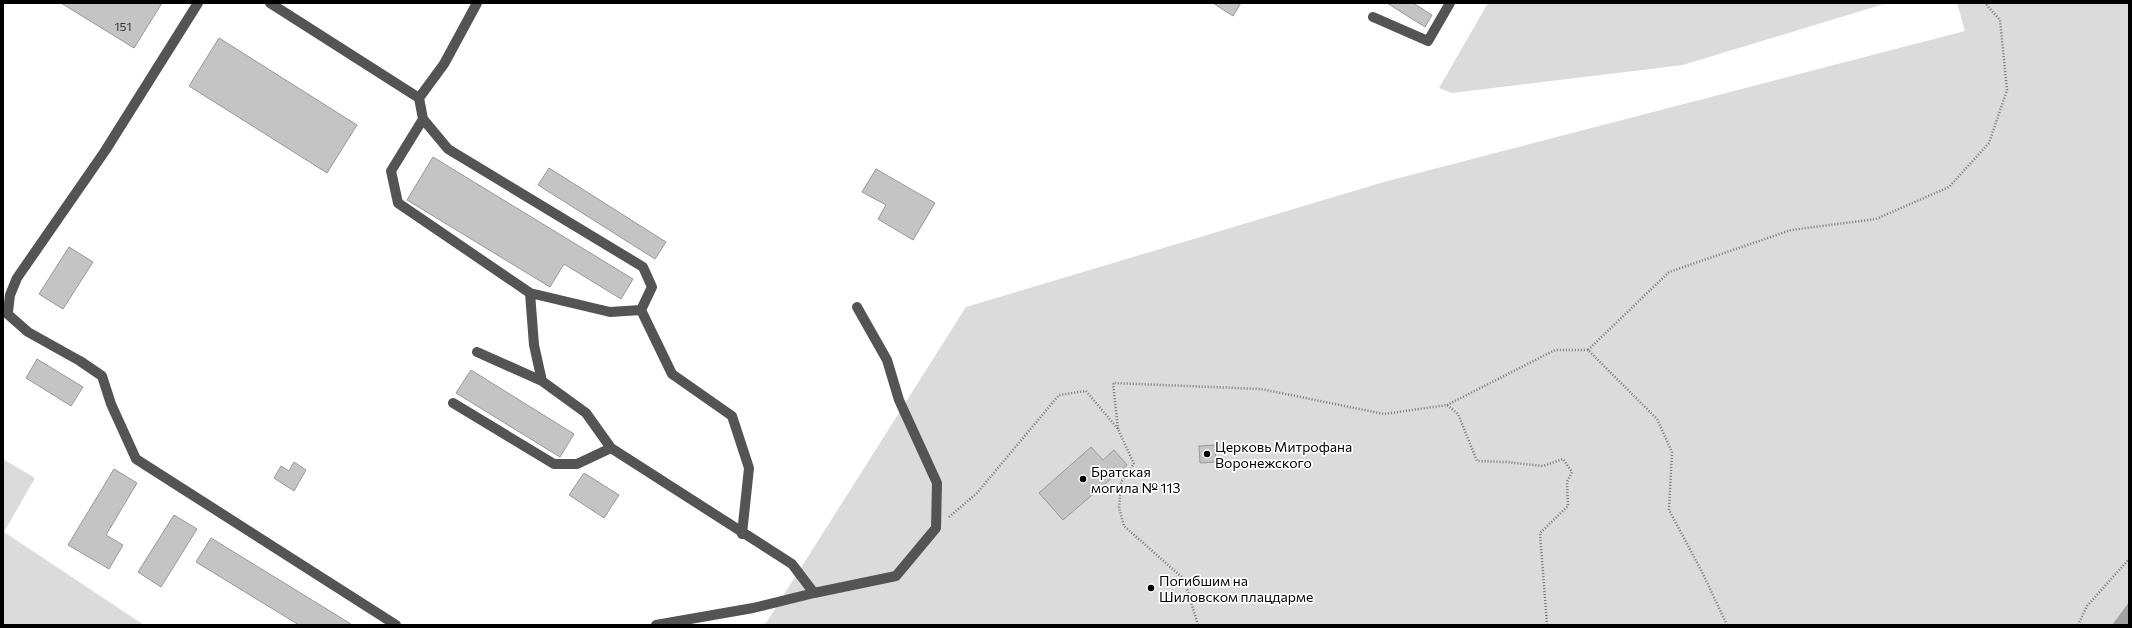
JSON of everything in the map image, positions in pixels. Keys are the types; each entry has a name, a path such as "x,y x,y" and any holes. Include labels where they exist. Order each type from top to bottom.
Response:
{"lane":[{"path":"198,3 105,151 17,278 5,311 28,332 80,361 102,376 111,404 136,459 396,625"},
{"path":"270,3 419,98 423,119 448,149 643,266 652,287 641,310"},
{"path":"419,98 444,64 477,3"},
{"path":"1373,18 1428,41 1450,3"},
{"path":"423,119 391,171 398,203 530,293 610,312 641,310"},
{"path":"530,293 534,345 542,381"},
{"path":"656,625 754,608 814,593 896,576 936,528 937,483 899,400 887,360 857,307"},
{"path":"641,310 672,374 732,416 749,468 742,534"},
{"path":"477,352 542,381 586,413 611,448 742,534 792,564 814,593"},
{"path":"453,402 554,464 577,464 611,448"}],"path":[{"path":"1118,429 1113,383 1261,389 1384,414 1447,405 1556,350 1588,350 1669,272 1791,230 1876,219 1949,186 1989,143 2007,90 2000,20 1985,3"},
{"path":"1588,350 1657,419 1672,452 1669,510 1702,572 1727,625"},
{"path":"936,528 977,493 1059,396 1086,391 1118,429 1134,464 1121,482 1119,508 1124,526 1184,579 1198,625"},
{"path":"1447,405 1458,414 1477,461 1543,466 1563,459 1572,472 1567,482 1568,506 1540,533 1547,625"},
{"path":"2078,625 2087,606 2129,559"}],"shaded area":[{"path":"1488,3 1887,3 1683,65 1452,93 1439,88"},
{"path":"1957,3 2129,3 2129,602 2112,625 756,625 766,623 966,307 1384,182 1965,31"},
{"path":"3,459 35,478 4,532 144,625 3,625"},
{"path":"2129,602 2129,625 2112,625"}],"building":[{"path":"61,3 162,3 134,48"},
{"path":"1213,3 1241,3 1233,16"},
{"path":"1387,3 1413,3 1432,15 1425,27"},
{"path":"219,38 357,125 327,173 189,86"},
{"path":"433,157 633,279 621,299 564,264 550,287 407,200"},
{"path":"549,168 666,242 655,259 538,185"},
{"path":"876,169 935,203 913,240 878,219 886,205 862,192"},
{"path":"69,247 93,262 63,309 39,294"},
{"path":"37,359 83,387 71,406 26,378"},
{"path":"471,370 574,434 560,457 456,393"},
{"name":"Церковь Митрофана Воронежского","path":"1215,445 1216,462 1200,463 1199,446"},
{"name":"Братская могила № 113","path":"1091,447 1103,460 1114,450 1127,465 1063,520 1039,493"},
{"path":"294,462 306,470 294,491 274,478 281,466 289,471"},
{"path":"114,469 137,483 106,535 123,545 109,569 68,545"},
{"path":"584,473 619,495 604,518 569,495"},
{"path":"174,515 197,529 161,587 138,572"},
{"path":"211,538 351,624 299,625 196,562"}],"place":[{"name":"Церковь Митрофана Воронежского","path":"1207,454"},
{"name":"Братская могила № 113","path":"1083,479"},
{"name":"Погибшим на Шиловском плацдарме","path":"1151,588"}]}
